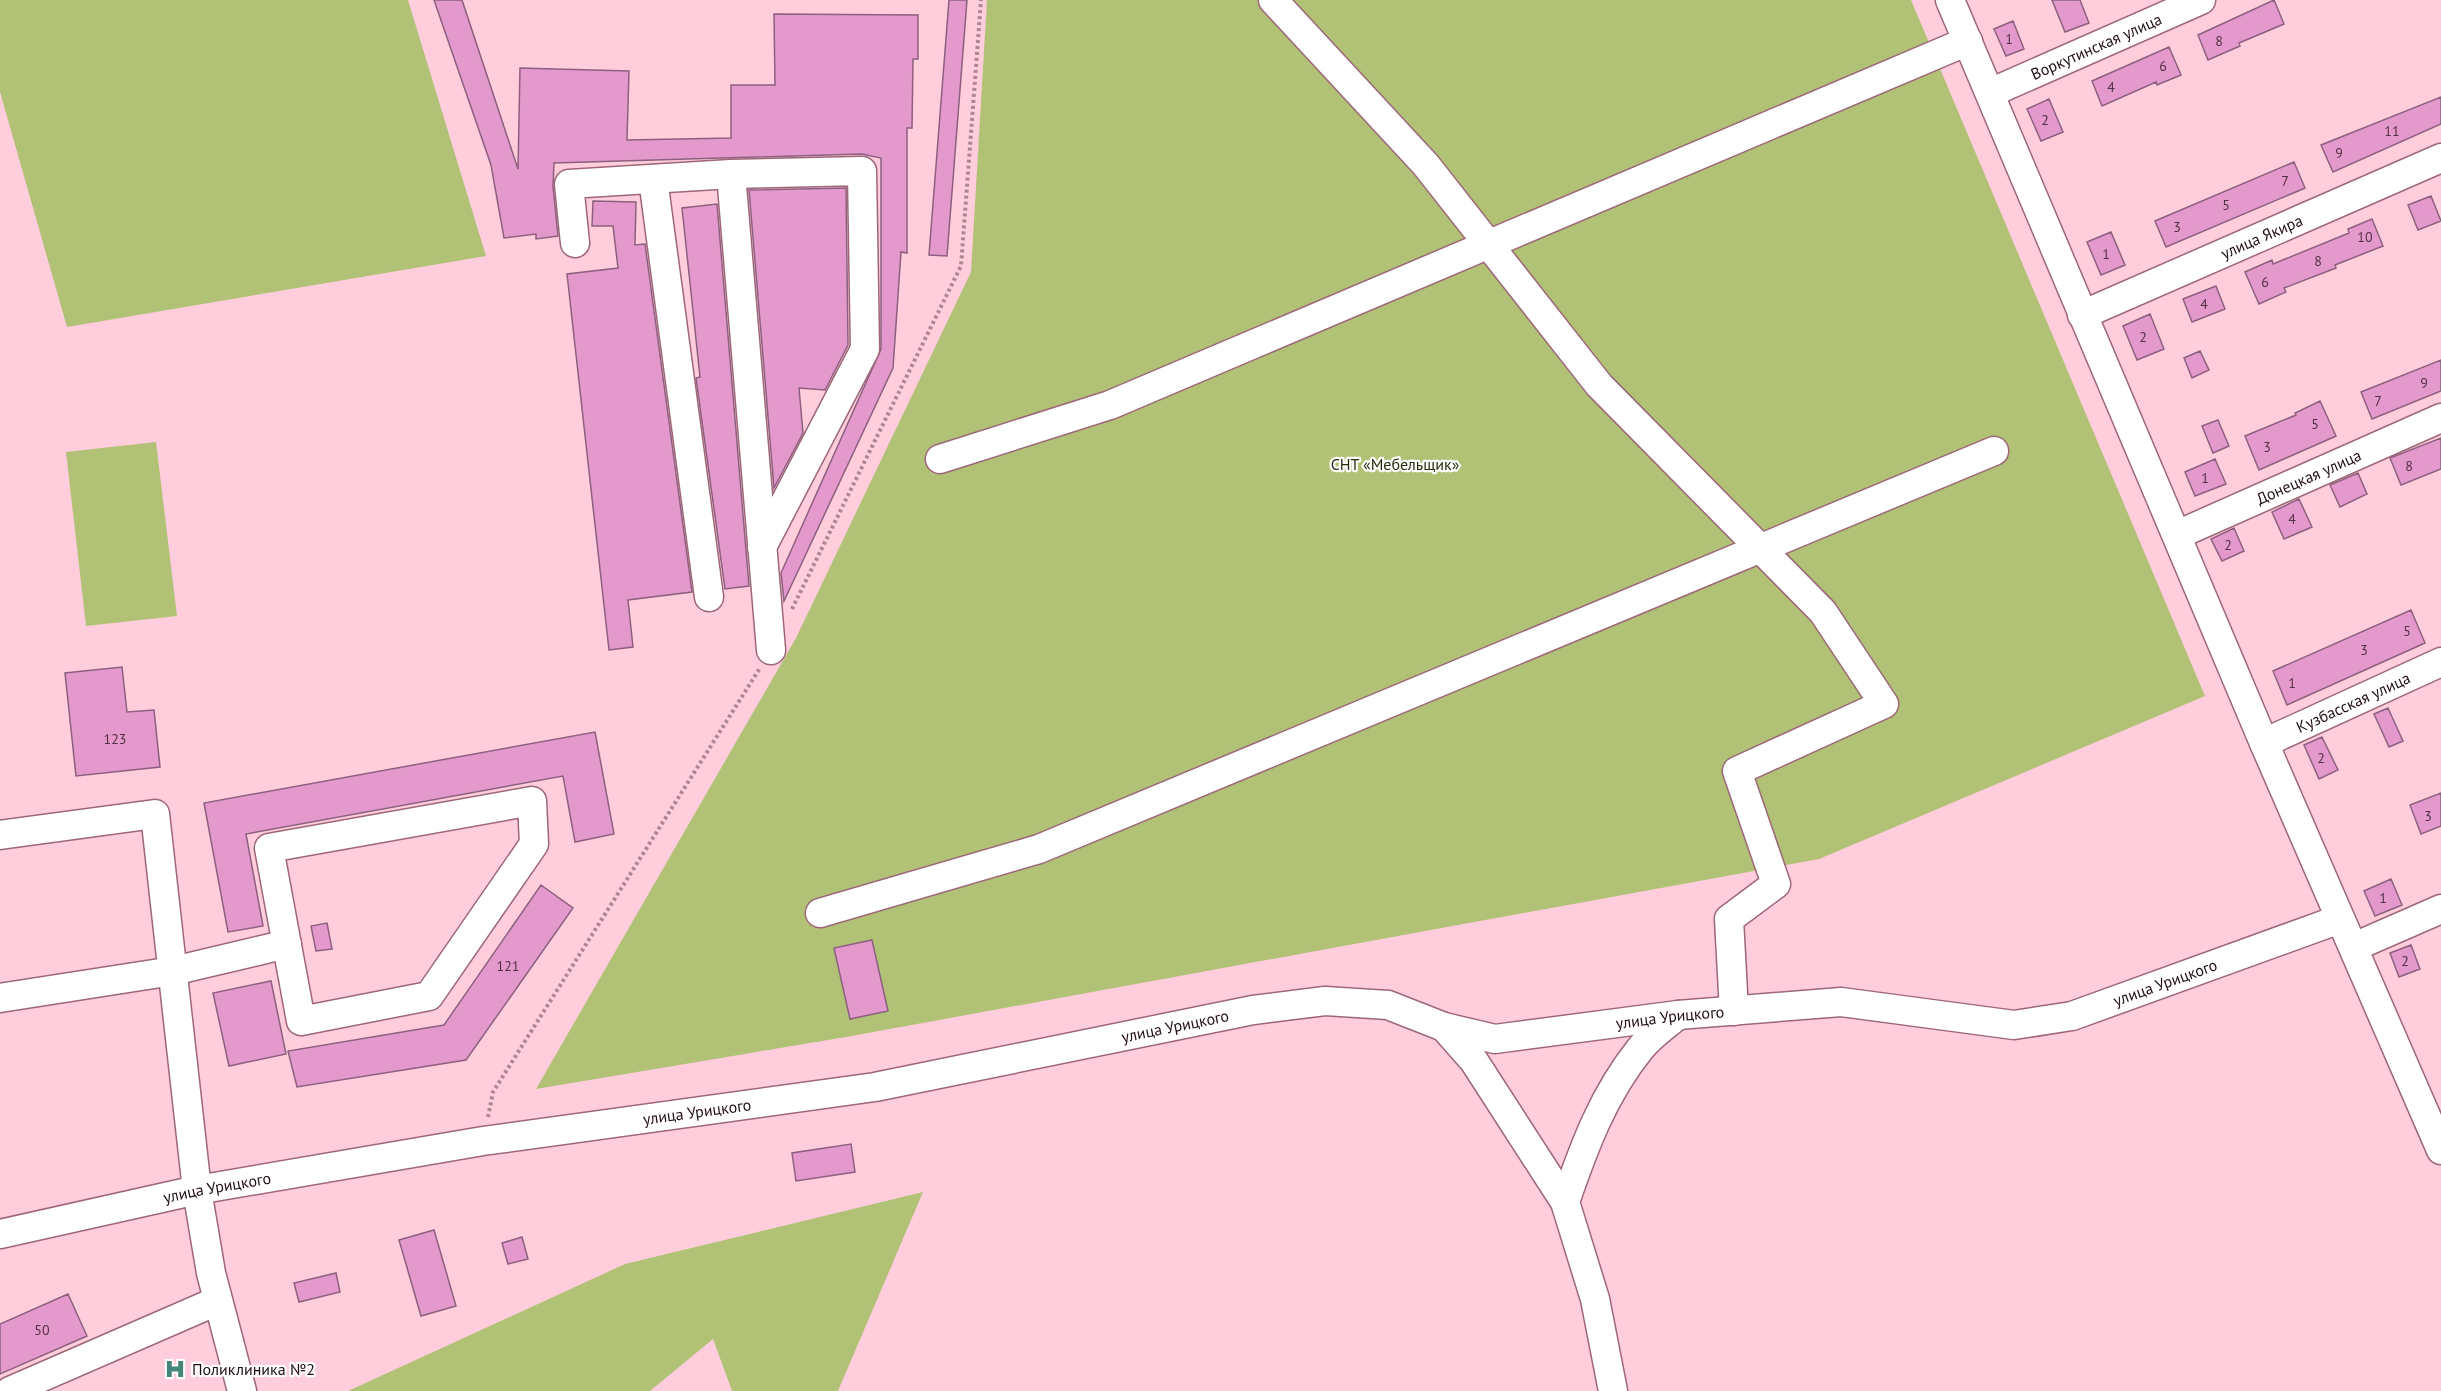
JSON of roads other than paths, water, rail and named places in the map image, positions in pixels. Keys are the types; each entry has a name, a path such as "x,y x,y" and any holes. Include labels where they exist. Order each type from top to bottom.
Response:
{"street":[{"path":"1273,0 1426,165 1599,385 1823,612 1884,704 1737,771 1776,884 1729,919 1734,1011"},
{"path":"1950,0 2264,743 2441,1150"},
{"name":"Воркутинская улица","path":"1990,93 2202,0"},
{"path":"940,459 1110,405 1968,41"},
{"name":"улица Якира","path":"2082,315 2441,158"},
{"path":"575,243 569,184 731,174 862,171 865,349 762,547"},
{"path":"731,174 771,650"},
{"path":"653,179 709,597"},
{"name":"Донецкая улица","path":"2177,535 2441,418"},
{"path":"820,913 1039,849 1995,451"},
{"name":"Кузбасская улица","path":"2264,743 2441,662"},
{"path":"532,801 534,844 429,996 301,1021 287,944 269,848 532,801"},
{"path":"0,834 155,814 197,1190 217,1301 242,1391"},
{"path":"2354,947 2441,909"},
{"name":"улица Урицкого","path":"0,1234 197,1190 483,1141 875,1087 1253,1010 1325,1001 1388,1005 1444,1027 1495,1040 1678,1015 1841,1002 2014,1024 2072,1016 2340,919"},
{"path":"0,998 173,971 287,944"},
{"path":"1565,1202 1590,1130 1614,1085 1641,1047 1678,1015"},
{"path":"1444,1027 1474,1060 1565,1202 1595,1299 1613,1391"},
{"path":"10,1391 217,1301"}],"place":[{"name":"Поликлиника №2","path":"175,1369"}],"park label":[{"name":"СНТ «Мебельщик»","path":"1395,464"}]}
